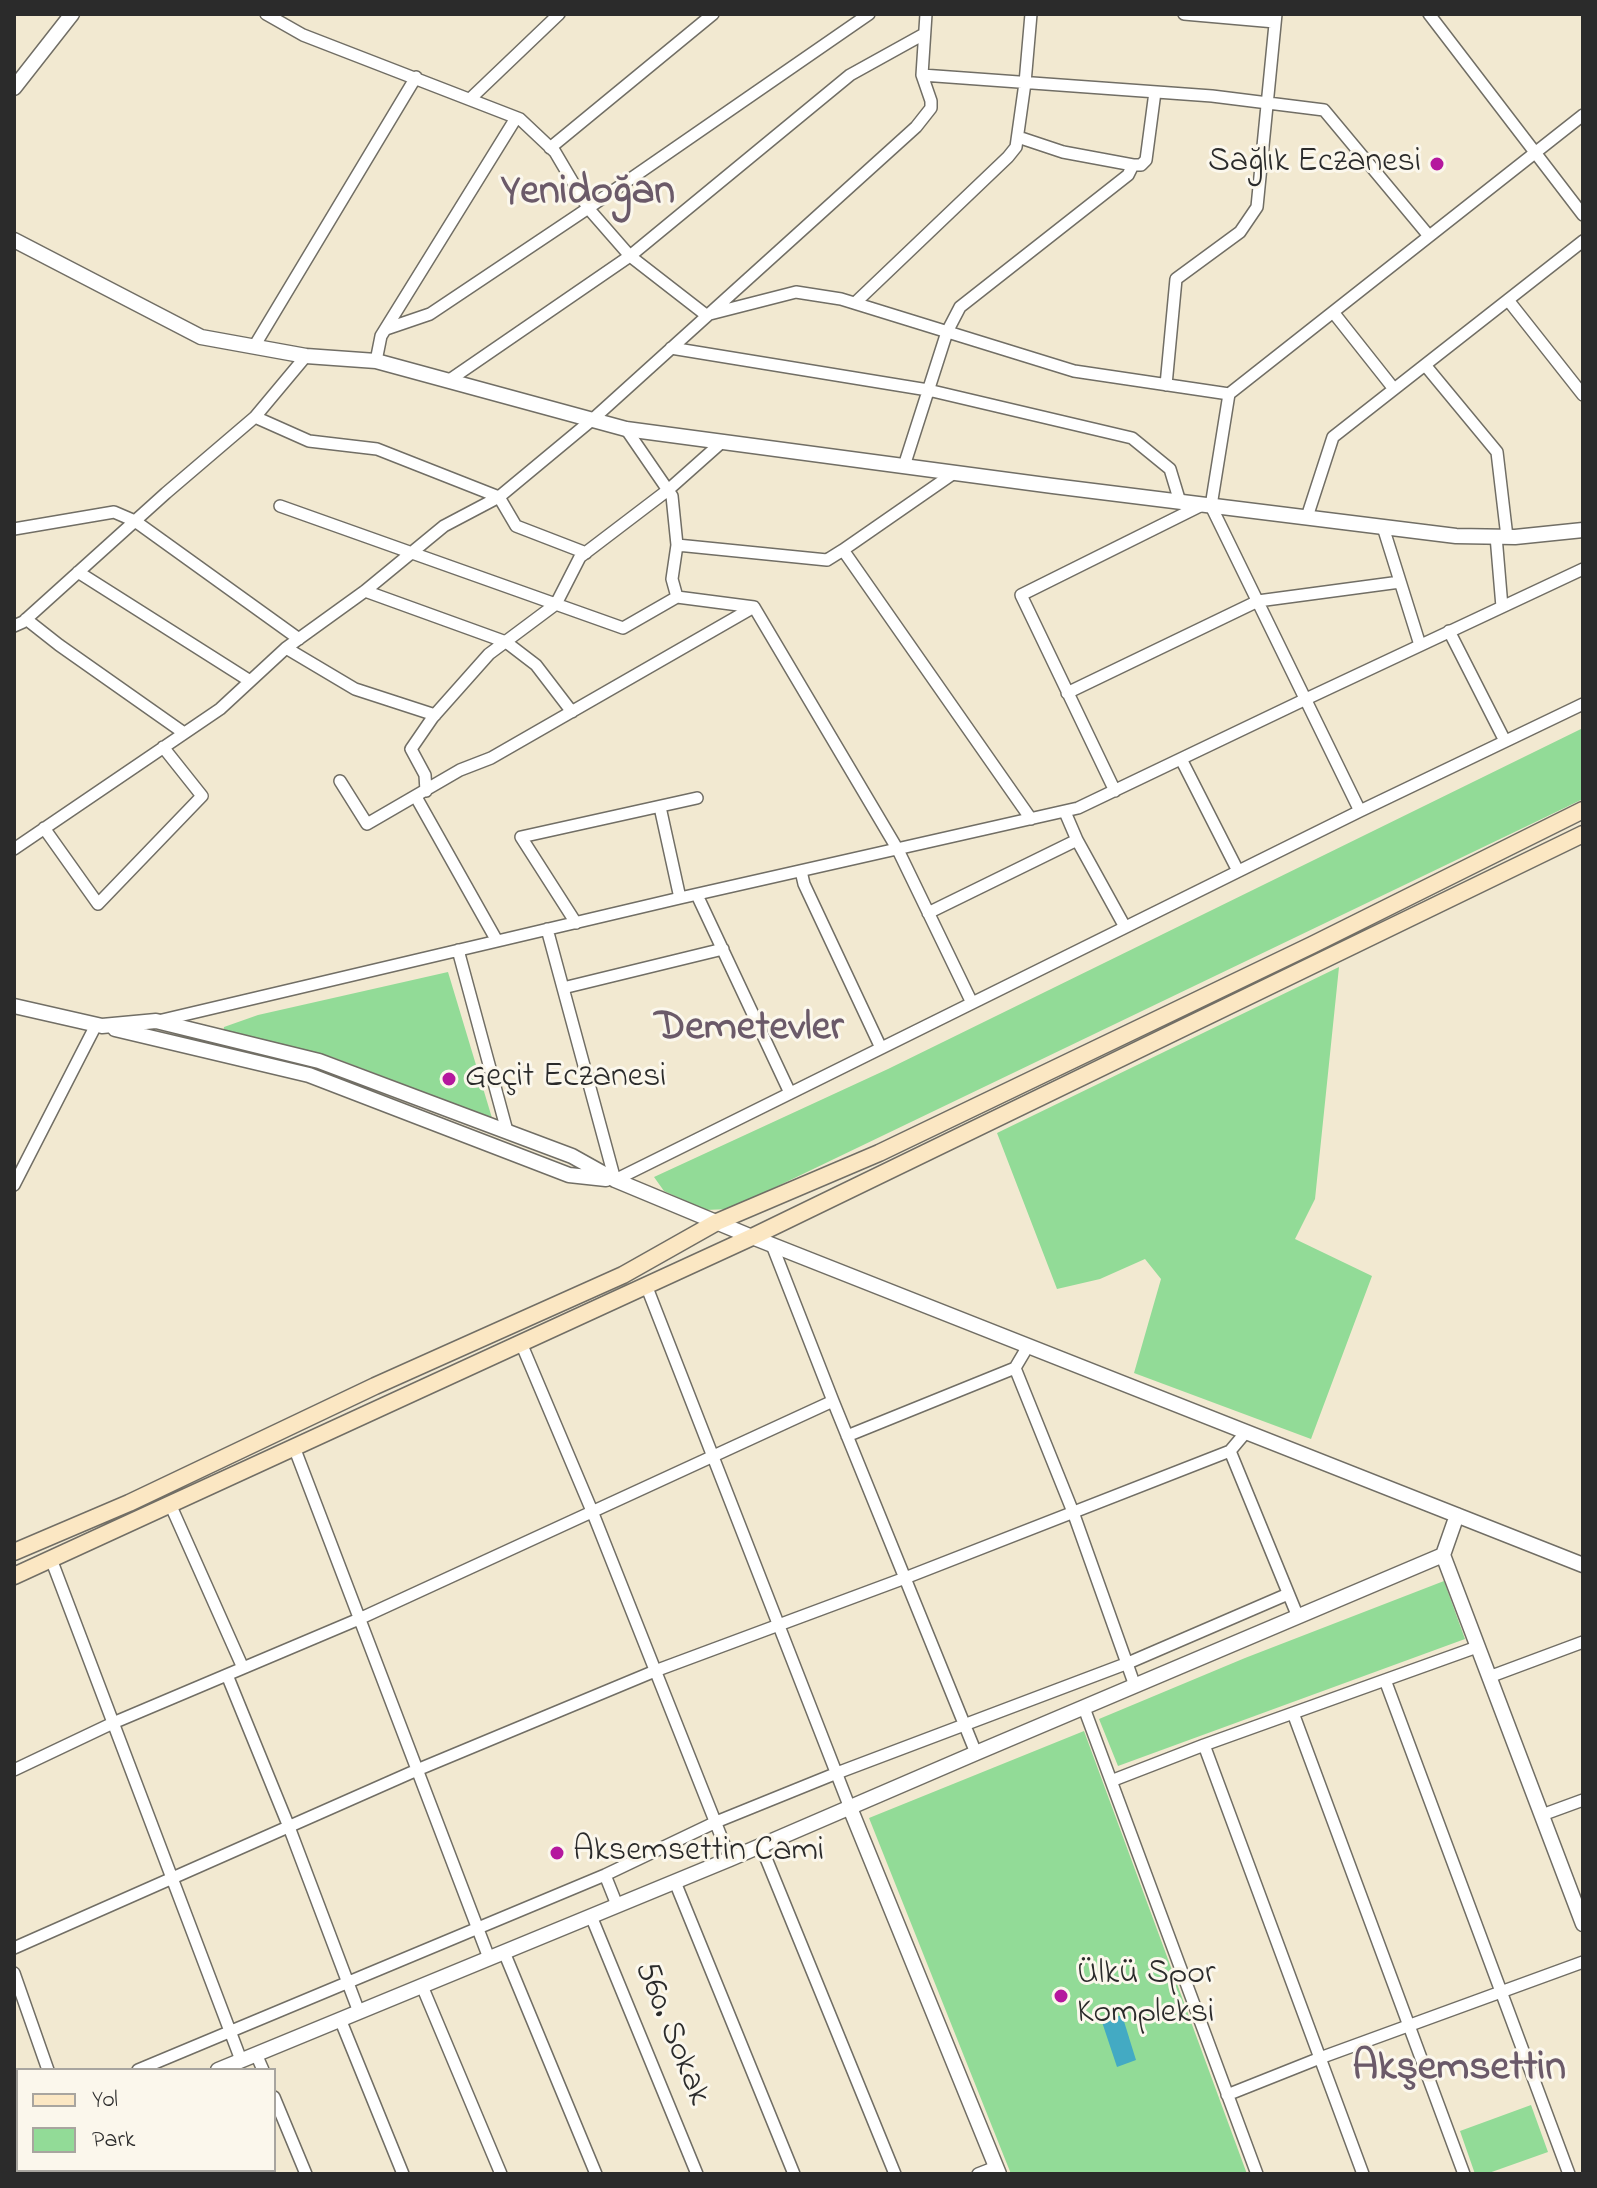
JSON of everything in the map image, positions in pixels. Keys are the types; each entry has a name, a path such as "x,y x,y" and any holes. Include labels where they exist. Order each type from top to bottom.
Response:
{"main road":[{"path":"14,1552 129,1503 375,1386 623,1275 717,1222 879,1153 1582,814"},
{"path":"14,1576 752,1237 1583,834"}],"street":[{"path":"14,88 72,14"},
{"path":"266,14 303,35 520,119 555,152 588,208 630,256 706,315"},
{"path":"470,99 559,14"},
{"path":"550,148 713,14"},
{"path":"386,329 430,314 869,14"},
{"path":"14,849 220,709 286,648 365,591 444,526 499,497 593,419 924,119 931,108 922,75 926,14"},
{"path":"855,303 1016,147 1031,14"},
{"path":"1166,385 1176,279 1240,232 1257,207 1275,18 1184,14"},
{"path":"1429,14 1583,215"},
{"path":"448,381 630,256 850,75 924,34"},
{"path":"922,75 1212,96 1324,110 1429,236"},
{"path":"255,345 416,77"},
{"path":"1018,137 1063,152 1141,165 1146,160 1155,92"},
{"path":"1360,811 1258,601 1206,505 1229,394 1583,115"},
{"path":"376,361 381,336 516,118"},
{"path":"904,466 947,332 960,307 1128,175 1133,165"},
{"path":"14,240 201,337 306,356 376,361 626,429 1456,536 1583,530"},
{"path":"1307,517 1333,437 1583,241"},
{"path":"706,315 796,292 855,303 1074,371 1229,394"},
{"path":"1508,300 1583,395"},
{"path":"1333,312 1394,389"},
{"path":"671,348 928,390 1132,438 1170,469 1180,502"},
{"path":"14,626 26,619 255,417 306,356"},
{"path":"1425,365 1497,452 1502,607"},
{"path":"255,417 309,441 377,449 499,497 516,526 586,553"},
{"path":"626,429 672,496 677,545 672,579 677,597"},
{"path":"497,941 421,794 425,775 411,749 435,715 489,654 556,604 580,557 668,490 722,442"},
{"path":"677,545 827,560 954,473"},
{"path":"1115,791 1021,595 1206,505"},
{"path":"280,506 623,628 677,597 754,607"},
{"path":"14,529 114,512 135,521 299,639"},
{"path":"1383,527 1420,645"},
{"path":"843,550 1031,819"},
{"path":"99,1025 156,1021 680,898 1065,812 1583,569"},
{"path":"78,572 250,681"},
{"path":"1067,693 1258,601 1400,582"},
{"path":"365,591 506,642 536,665 572,712"},
{"path":"340,781 367,824 460,770 491,758 754,607"},
{"path":"754,607 898,850 972,1003"},
{"path":"26,619 184,733"},
{"path":"1449,631 1505,741"},
{"path":"286,648 355,689 435,715"},
{"path":"14,1006 309,1075 569,1175 615,1180 1583,704"},
{"path":"44,828 98,904 202,796 163,747"},
{"path":"1181,759 1238,871"},
{"path":"576,923 521,837 697,798"},
{"path":"660,807 680,898"},
{"path":"1065,812 1125,927"},
{"path":"928,913 1077,840"},
{"path":"801,871 804,884 881,1048"},
{"path":"697,895 790,1093"},
{"path":"547,929 615,1180"},
{"path":"563,988 723,949"},
{"path":"458,950 507,1131"},
{"path":"156,1021 319,1061 507,1131 572,1156 615,1180 752,1237 1583,1565"},
{"path":"14,1185 99,1025"},
{"path":"772,1245 976,1753"},
{"path":"646,1285 850,1808 997,2170 978,2174"},
{"path":"521,1343 592,1511 730,1859"},
{"path":"847,1436 1015,1368 1028,1346"},
{"path":"1015,1368 1073,1512 1135,1686"},
{"path":"14,1770 113,1723 359,1619 833,1401"},
{"path":"14,1948 417,1770 655,1671 905,1578 1230,1451 1246,1432"},
{"path":"294,1447 489,1958"},
{"path":"1230,1451 1298,1617"},
{"path":"170,1504 243,1668"},
{"path":"1457,1515 1443,1555 1583,1924"},
{"path":"223,2068 761,1846 1443,1555"},
{"path":"51,1559 241,2060"},
{"path":"143,2068 605,1875 716,1822 1128,1663 1288,1594"},
{"path":"1489,1677 1583,1642"},
{"path":"1111,1781 1477,1647"},
{"path":"227,1675 359,2012"},
{"path":"1385,1680 1569,2174"},
{"path":"1084,1708 1257,2174"},
{"path":"1293,1713 1464,2174"},
{"path":"1204,1745 1363,2174"},
{"path":"1542,1815 1583,1800"},
{"path":"761,1846 895,2174"},
{"path":"605,1875 617,1905"},
{"path":"675,1882 794,2174"},
{"name":"560. Sokak","path":"591,1916 697,2174"},
{"path":"504,1952 596,2174"},
{"path":"1227,2095 1583,1962"},
{"path":"14,1973 47,2068"},
{"path":"422,1986 501,2174"},
{"path":"340,2019 403,2174"},
{"path":"256,2054 262,2068"},
{"path":"276,2102 306,2174"}],"green space":[{"path":"1583,728 1583,799 730,1209 705,1210 664,1191 654,1177 888,1069"},
{"path":"1339,967 1315,1199 1295,1239 1372,1276 1311,1439 1134,1373 1161,1279 1145,1259 1100,1279 1057,1289 997,1133"},
{"path":"448,972 492,1118 332,1057 223,1033 224,1027 258,1015"},
{"path":"1444,1581 1465,1639 1118,1766 1099,1719 1245,1658"},
{"name":"Ülkü Spor Kompleksi","path":"1084,1731 1247,2174 1011,2174 869,1818"},
{"path":"1531,2105 1548,2152 1486,2174 1475,2174 1460,2131"}],"water":[{"path":"1122,2015 1136,2060 1117,2067 1102,2022"}],"place":[{"name":"Sağlık Eczanesi","path":"1437,164"},
{"name":"Geçit Eczanesi","path":"449,1079"},
{"name":"Aksemsettin Cami","path":"557,1853"},
{"name":"Ülkü Spor Kompleksi","path":"1061,1996"}],"district":[{"name":"Yenidoğan","path":"588,195"},
{"name":"Demetevler","path":"749,1031"},
{"name":"Akşemsettin","path":"1459,2071"}]}
